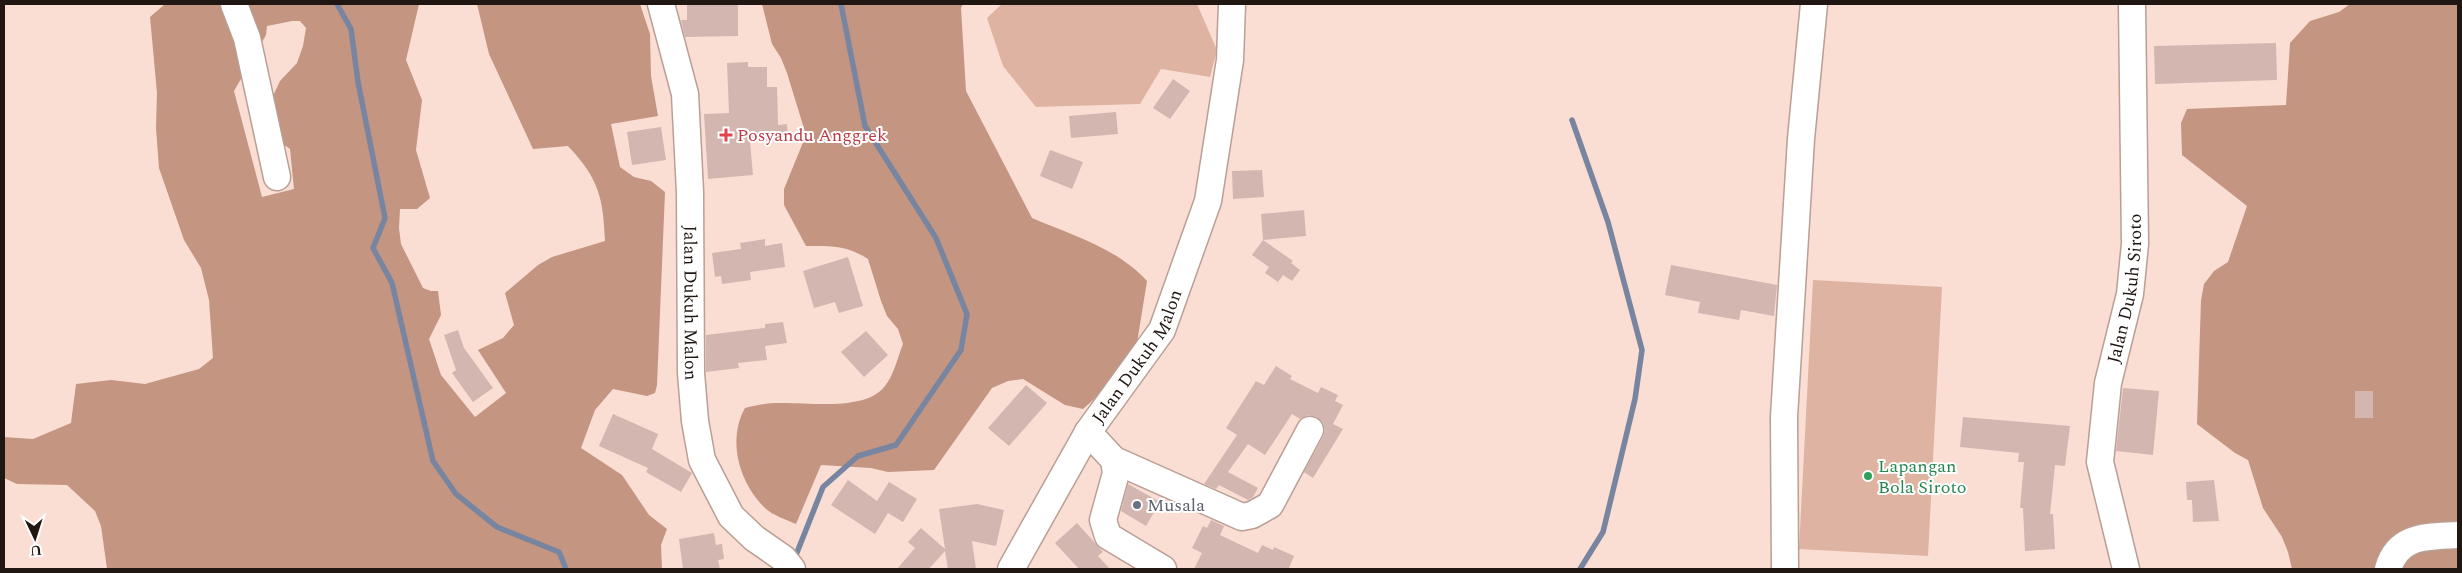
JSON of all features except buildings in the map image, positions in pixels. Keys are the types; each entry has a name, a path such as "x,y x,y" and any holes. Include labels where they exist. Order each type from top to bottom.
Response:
{"street":[{"path":"234,4 247,38 277,177"},
{"name":"Jalan Dukuh Malon","path":"661,4 685,94 690,192 691,372 695,421 702,460 731,516 754,538 788,564"},
{"name":"Jalan Dukuh Malon","path":"1011,569 1088,432 1162,330 1208,201 1221,128 1230,60 1232,4"},
{"path":"1785,569 1784,417 1801,139 1814,4"},
{"name":"Jalan Dukuh Siroto","path":"2126,569 2100,462 2108,383 2130,294 2135,244 2132,4"},
{"path":"1088,432 1114,460 1242,517 1252,515 1270,505 1310,430"},
{"path":"1114,460 1116,473 1103,520 1108,536 1163,569"},
{"path":"2388,569 2392,556 2416,537 2458,535"}],"shaded area":[{"path":"165,4 419,4 406,60 422,100 416,150 430,198 417,209 400,209 399,228 401,244 423,288 438,291 441,315 429,339 441,375 475,417 506,393 478,350 503,338 514,325 505,293 538,265 552,257 605,241 601,200 587,169 568,146 533,149 489,54 477,4 640,4 650,34 651,76 658,116 611,124 620,167 634,177 651,181 665,192 657,385 655,393 647,396 613,389 595,410 581,448 622,475 649,515 667,529 661,545 662,569 107,569 101,526 95,511 67,485 17,484 4,478 4,437 33,439 71,423 76,384 111,380 145,384 199,369 213,358 209,300 201,268 184,240 159,168 156,128 157,93 150,17","holes":["300,21 306,28 303,46 297,63 280,81 273,96 276,139 290,149 294,189 262,197 234,91 266,35 267,26"]},
{"path":"762,4 963,4 961,8 966,91 1032,218 1108,251 1147,281 1137,343 1121,375 1083,409 1065,405 1023,379 1008,381 992,388 934,470 888,472 871,468 821,465 796,524 768,511 756,498 742,474 737,447 737,434 745,408 770,403 835,404 850,403 864,399 876,394 888,382 903,344 898,329 887,316 868,259 853,251 839,247 806,246 784,205 784,189 806,135 787,73 781,58 772,44"},
{"path":"1002,4 1197,4 1217,50 1210,77 1161,69 1140,104 1036,107 1003,66 987,18"},
{"path":"2350,4 2458,4 2458,569 2292,569 2282,537 2263,508 2248,460 2235,453 2197,424 2201,300 2204,284 2214,271 2228,262 2247,206 2182,155 2181,123 2187,109 2286,105 2290,43 2310,21 2339,12"},
{"name":"Lapangan Bola Siroto","path":"1813,280 1942,287 1928,556 1799,549"}],"waterway":[{"path":"337,4 351,29 358,82 385,218 373,248 392,283 433,461 456,494 497,527 559,552 566,569"},
{"path":"794,560 823,487 858,456 896,445 961,350 967,314 936,238 865,126 841,4"},
{"path":"1572,120 1608,222 1642,350 1635,399 1603,532 1580,569"}],"place":[{"name":"Posyandu Anggrek","path":"726,135"},
{"name":"Lapangan Bola Siroto","path":"1868,476"},
{"name":"Musala","path":"1137,505"}]}
